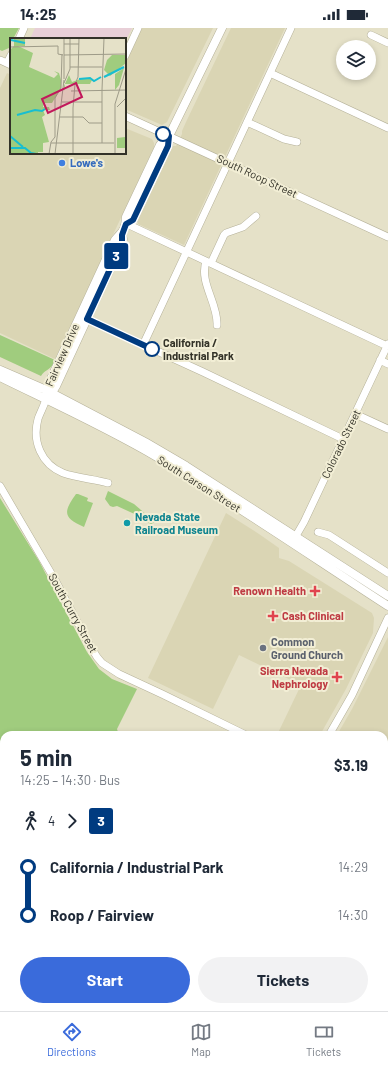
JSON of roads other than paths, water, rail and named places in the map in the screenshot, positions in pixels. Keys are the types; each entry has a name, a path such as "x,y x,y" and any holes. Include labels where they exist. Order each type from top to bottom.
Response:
{"main road":[{"name":"Fairview Drive","path":"48,394 87,319 122,243 122,235 126,224 133,220 168,146 169,136 222,28"},
{"name":"Fairview Drive","path":"48,394 115,240 122,235"},
{"name":"South Carson Street","path":"0,370 128,432 161,451 294,540 388,606"},
{"name":"South Carson Street","path":"0,377 48,394"},
{"name":"South Carson Street","path":"294,540 388,596"}],"street":[{"path":"19,38 24,28"},
{"path":"126,54 138,28"},
{"path":"143,345 291,28"},
{"path":"371,35 388,43"},
{"path":"0,60 9,64"},
{"path":"270,73 388,128"},
{"name":"South Roop Street","path":"126,116 388,237"},
{"path":"247,122 284,139 297,142"},
{"path":"217,325 216,309 204,276 204,268 226,232 243,227 256,216"},
{"path":"126,224 388,345"},
{"path":"87,319 222,380 343,439"},
{"name":"Colorado Street","path":"294,540 388,345"},
{"path":"380,360 388,364"},
{"path":"48,394 38,418 36,432 38,446 44,460 51,467 64,473 108,483"},
{"path":"355,414 388,429"},
{"name":"South Curry Street","path":"0,486 55,580 88,644 102,663 119,674 238,731"},
{"path":"318,532 329,535 388,573"},
{"path":"331,731 352,695 388,618"}],"place":[{"name":"Lowe's","path":"62,163"},
{"name":"California / Industrial Park","path":"152,349"},
{"name":"Nevada State Railroad Museum","path":"127,523"},
{"name":"Renown Health","path":"315,591"},
{"name":"Cash Clinical","path":"273,616"},
{"name":"Common Ground Church","path":"263,648"},
{"name":"Sierra Nevada Nephrology","path":"337,677"}]}
